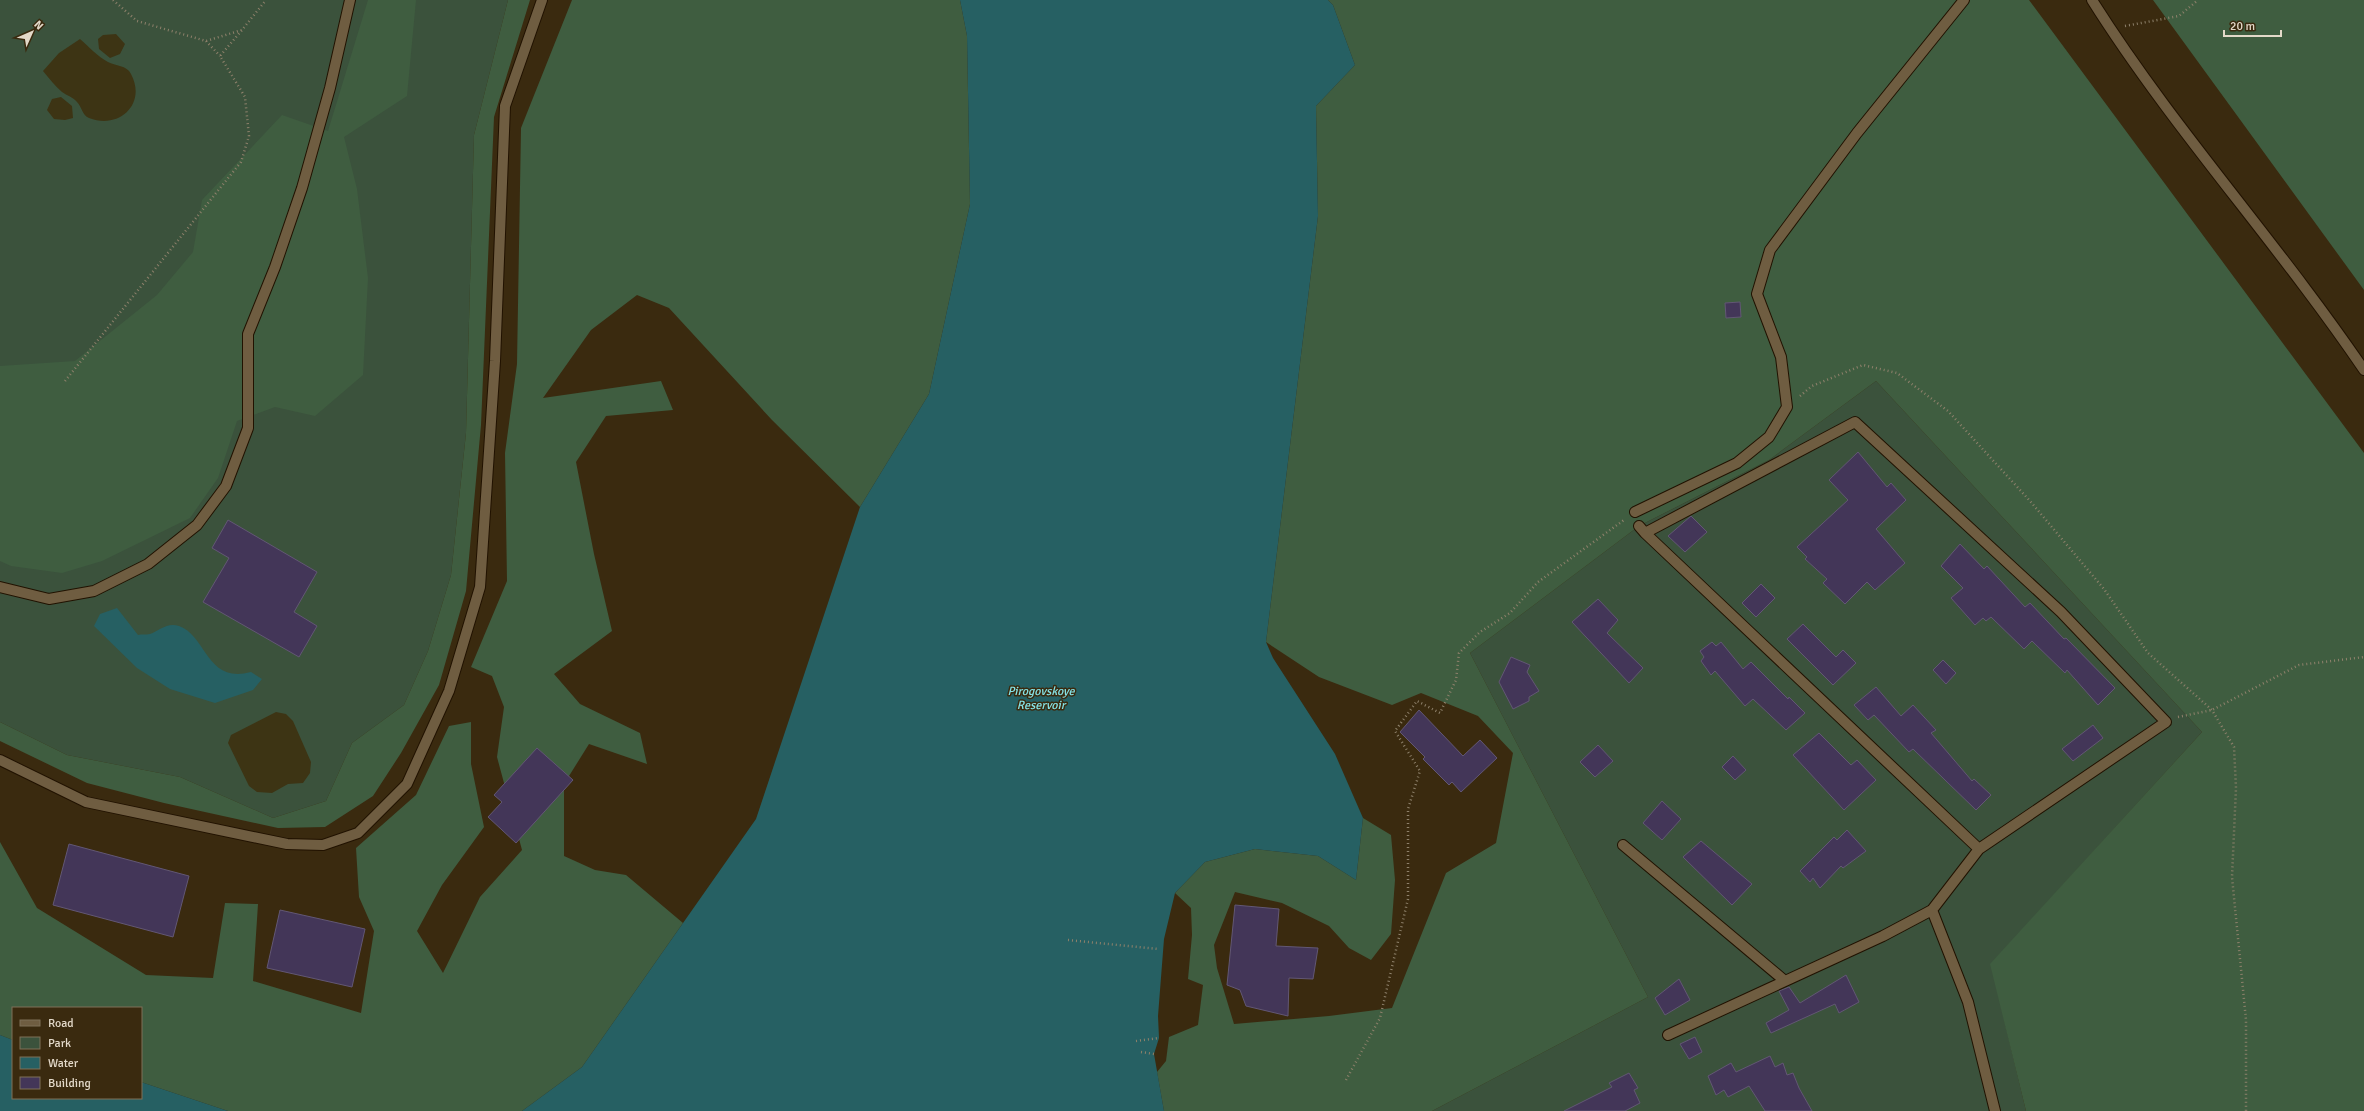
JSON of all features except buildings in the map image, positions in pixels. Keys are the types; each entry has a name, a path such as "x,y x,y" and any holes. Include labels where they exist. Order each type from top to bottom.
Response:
{"street":[{"path":"0,587 49,598 94,591 148,564 197,525 226,486 248,428 248,334 275,267 302,188 330,88 350,0"},
{"path":"0,760 86,802 287,844 323,845 358,833 407,784 450,691 480,587 495,361 505,106 542,0"},
{"path":"1635,512 1737,463 1769,437 1787,407 1781,357 1757,294 1770,250 1857,133 1964,0"},
{"path":"2092,0 2110,29 2167,110 2324,311 2364,370"},
{"path":"1668,1036 1883,936 1932,910 1979,848 2166,722 2061,612 1855,422 1642,530 1979,848"},
{"path":"1623,845 1785,981"},
{"path":"1932,910 1968,1002 1995,1111"}],"path":[{"path":"65,381 242,162 249,136 245,97 220,56 206,41 137,21 112,0"},
{"path":"220,56 266,0"},
{"path":"2110,29 2180,16 2198,0"},
{"path":"206,41 242,30"},
{"path":"1346,1080 1380,1018 1408,899 1408,809 1420,771 1395,731 1417,701 1440,713 1456,680 1459,652 1480,632 1510,613 1538,582 1635,512"},
{"path":"2166,722 2185,714 2212,710 2300,665 2364,658"},
{"path":"1068,940 1158,949"},
{"path":"1136,1041 1159,1038"},
{"path":"1141,1052 1154,1054"}],"green space":[{"path":"0,0 508,0 474,135 466,433 451,575 428,651 404,705 352,743 326,801 273,818 180,777 67,755 0,722"},
{"path":"368,0 416,0 407,96 344,137 357,189 368,278 363,375 315,416 275,407 237,421 218,478 190,518 102,561 62,573 11,566 0,561 0,366 75,361 157,295 193,252 202,200 282,115 328,131"},
{"path":"508,0 530,0 494,117 481,425 466,591 439,685 401,753 373,796 325,827 278,828 164,803 87,783 0,741 0,722 67,755 180,777 273,818 326,801 352,743 404,705 428,651 451,575 466,433 474,135"},
{"path":"572,0 960,0 967,36 970,204 929,394 860,507 772,420 669,308 637,295 591,330 543,398 661,381 673,410 606,416 576,462 594,554 612,631 554,674 580,704 640,733 647,764 589,744 564,784 564,856 595,870 626,875 683,923 582,1067 522,1111 228,1111 142,1082 142,1007 12,1007 12,1040 0,1035 0,842 37,908 146,975 213,978 225,903 258,904 253,981 361,1013 374,931 359,897 356,848 416,795 449,726 471,722 471,764 484,827 442,885 417,931 443,973 480,897 522,850 497,757 504,707 492,676 471,667 507,581 505,453 517,364 521,128"},
{"path":"1328,0 2029,0 2364,453 2364,1111 2026,1111 1990,964 2202,732 1876,381 1769,460 1639,526 1470,653 1648,997 1432,1111 1164,1111 1157,1072 1166,1061 1169,1037 1198,1025 1203,985 1188,979 1192,935 1191,908 1175,893 1205,862 1255,849 1318,856 1356,880 1363,818 1391,835 1395,880 1391,934 1371,960 1349,948 1329,926 1282,903 1235,892 1214,945 1217,968 1234,1024 1329,1016 1392,1008 1446,873 1496,843 1513,753 1478,716 1421,693 1392,705 1319,677 1266,642 1318,216 1316,106 1355,65 1333,5"},
{"path":"2153,0 2364,0 2364,290"},
{"path":"1876,381 2202,732 1991,964 2026,1111 1432,1111 1648,997 1470,653 1639,526 1769,460"}],"sand":[{"path":"116,34 125,44 120,54 110,58 99,49 98,39 103,35"},
{"path":"80,39 104,60 124,67 131,74 135,85 133,104 127,112 120,117 100,121 87,117 83,113 79,104 72,97 62,92 54,85 43,71 59,53"},
{"path":"61,97 72,106 73,118 65,120 54,119 47,110 52,99"},
{"path":"276,712 286,714 293,721 311,762 310,773 303,783 288,784 272,793 257,792 249,786 228,743 231,735"}],"water":[{"name":"Pirogovskoye Reservoir","path":"960,0 1328,0 1333,5 1355,65 1316,106 1318,216 1266,642 1273,658 1335,754 1363,818 1356,880 1318,856 1255,849 1205,862 1175,893 1164,939 1158,1016 1159,1038 1154,1054 1164,1111 522,1111 582,1067 756,819 860,507 929,394 970,204 967,36"},
{"path":"117,608 138,635 150,634 163,627 171,625 179,626 188,631 216,665 225,671 236,674 251,672 262,679 253,690 215,703 170,689 137,668 94,626 100,614"},
{"path":"0,1035 12,1040 12,1099 142,1099 142,1082 228,1111 0,1111"}]}
